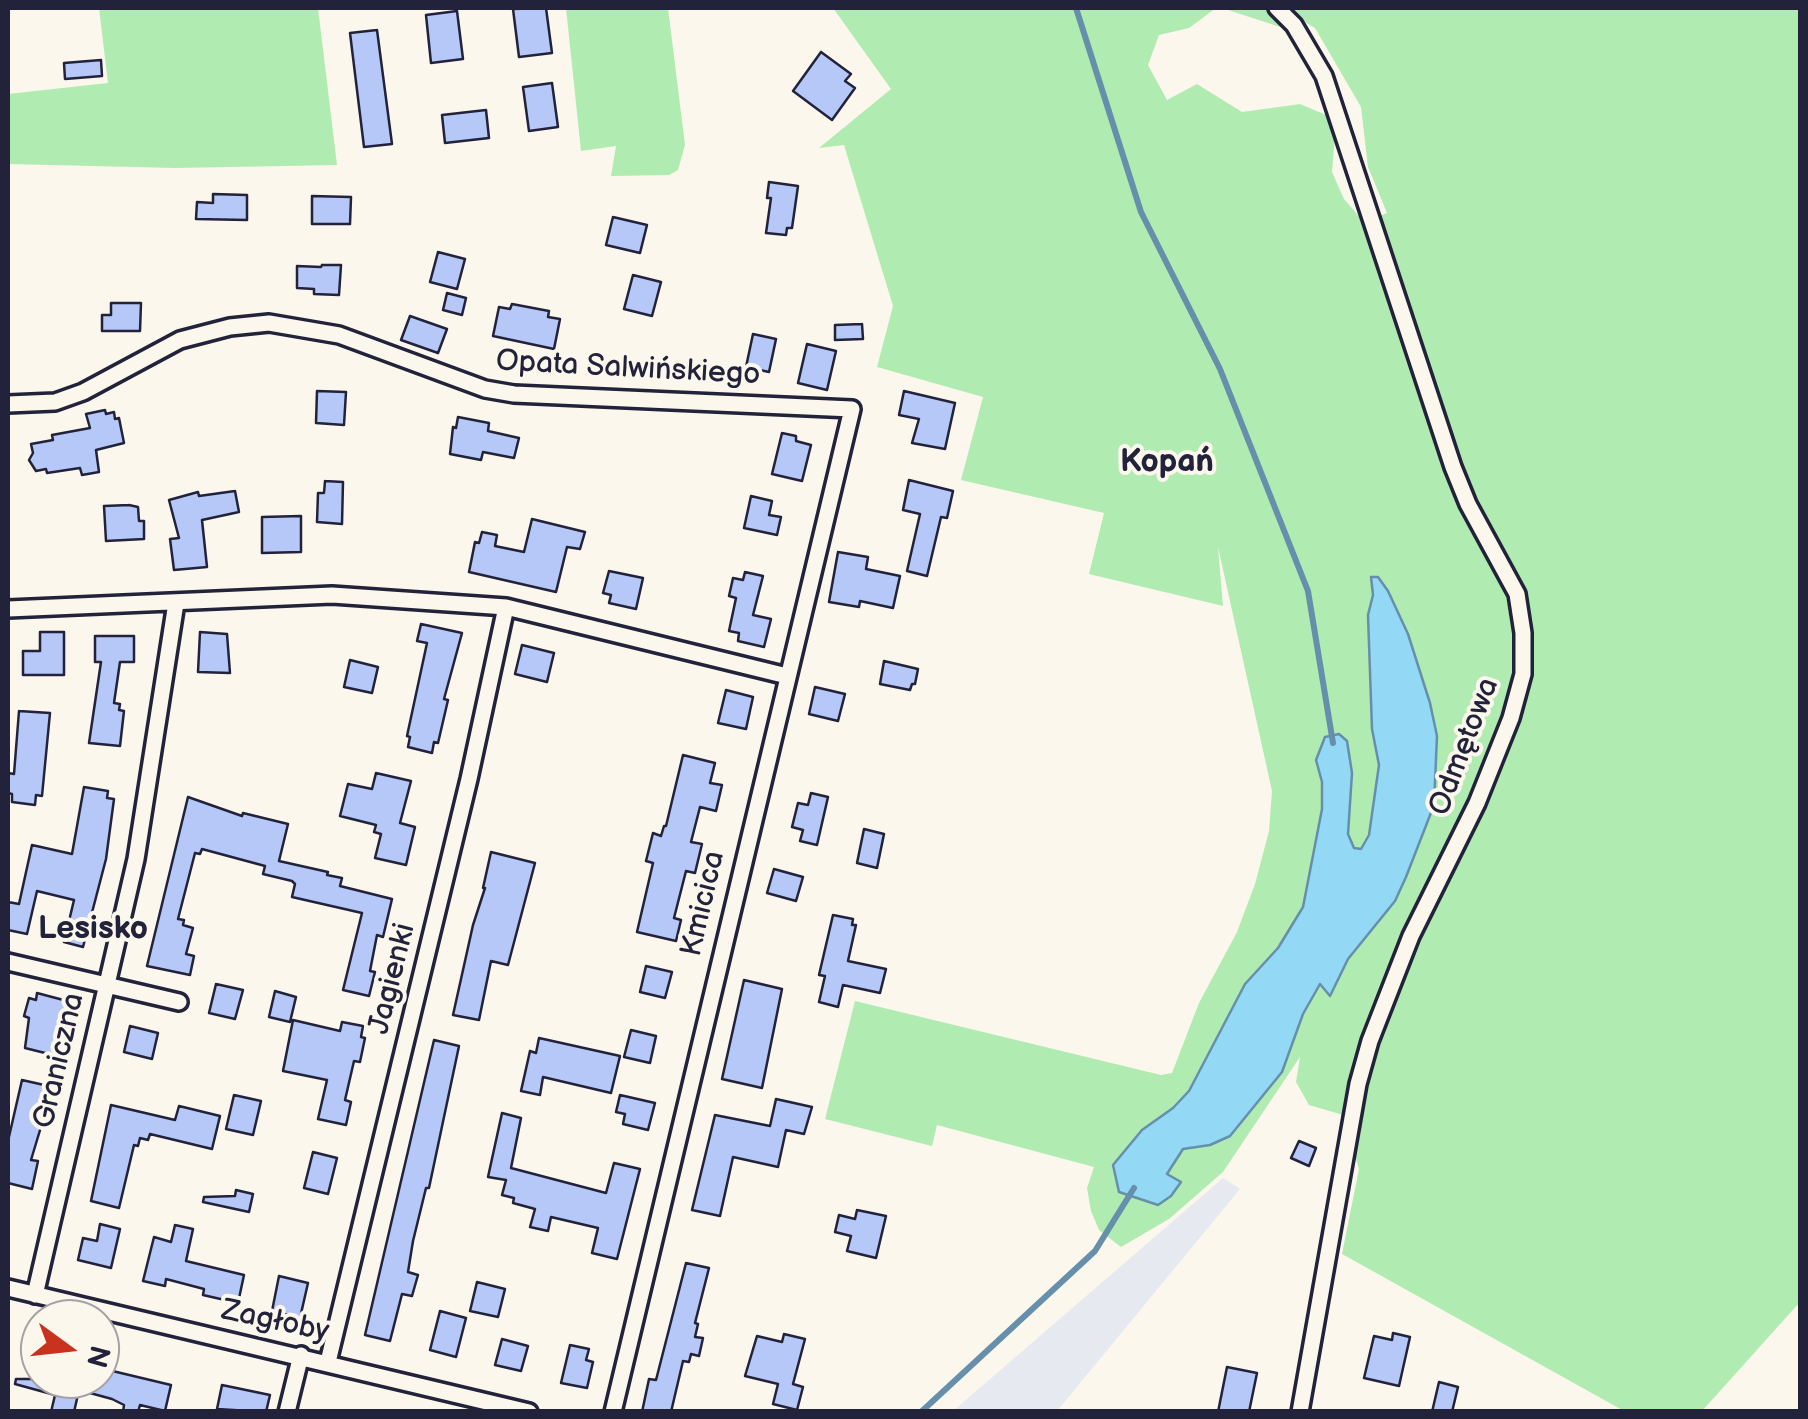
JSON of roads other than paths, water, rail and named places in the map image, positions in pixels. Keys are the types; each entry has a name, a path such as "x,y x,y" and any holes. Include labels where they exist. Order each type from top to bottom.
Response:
{"street":[{"name":"Odmętowa","path":"1276,8 1294,25 1324,76 1453,467 1468,504 1517,594 1523,633 1523,674 1512,718 1477,803 1411,936 1370,1040 1358,1084 1300,1412"},
{"name":"Opata Salwińskiego","path":"8,404 55,402 83,392 180,340 269,322 339,336 485,390 852,409"},
{"name":"Kmicica","path":"613,1412 852,409"},
{"path":"8,609 332,595 506,607 786,676"},
{"name":"Graniczna","path":"35,1295 136,859 176,602"},
{"name":"Jagienki","path":"328,1362 469,780 506,607"},
{"path":"8,962 179,1002"},
{"name":"Zagłoby","path":"8,1288 529,1412"},
{"path":"288,1412 300,1355"}],"water":[{"path":"1371,577 1378,577 1388,591 1408,634 1437,736 1434,805 1406,877 1395,901 1348,959 1330,996 1320,984 1303,1014 1282,1072 1230,1136 1210,1145 1183,1149 1167,1174 1181,1182 1158,1205 1119,1192 1113,1165 1142,1130 1189,1091 1245,984 1278,948 1303,907 1322,809 1322,782 1316,760 1325,737 1339,734 1347,741 1352,773 1348,834 1354,848 1361,849 1369,835 1379,765 1372,729 1368,615 1373,595"}],"waterway":[{"path":"1076,8 1141,212 1220,369 1308,591 1333,743"},
{"path":"921,1412 1095,1251 1134,1188"}],"district":[{"name":"Kopań","path":"1167,463"},
{"name":"Lesisko","path":"93,930"}]}
